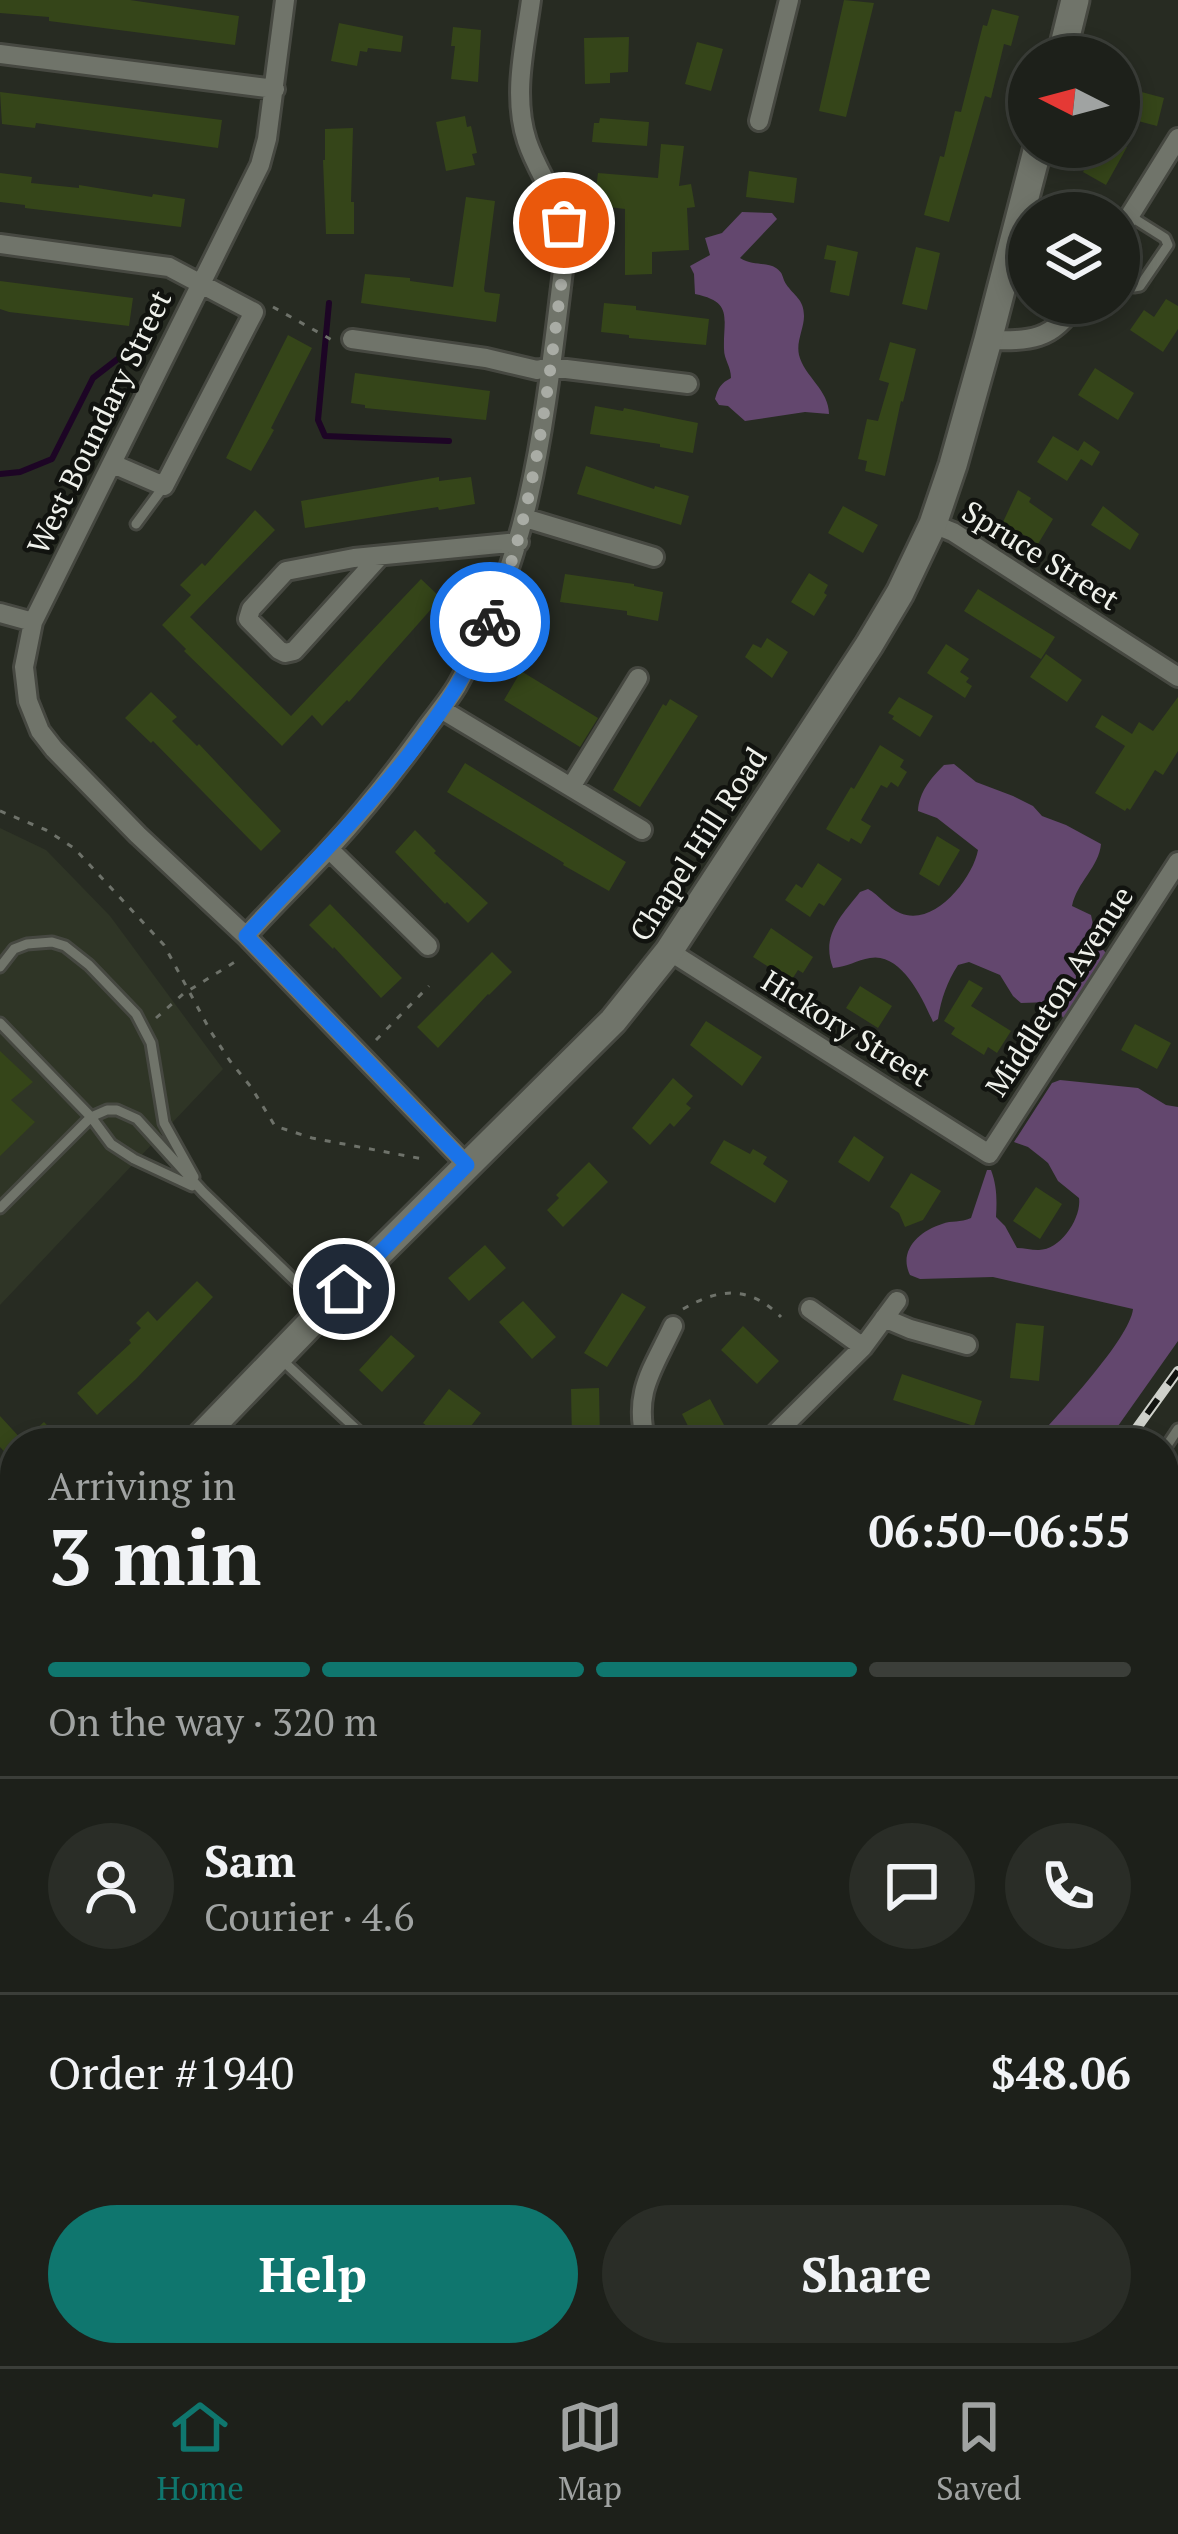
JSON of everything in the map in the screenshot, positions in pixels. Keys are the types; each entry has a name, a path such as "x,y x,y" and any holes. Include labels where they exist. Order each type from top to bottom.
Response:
{"main road":[{"path":"1067,36 1076,0"},
{"name":"Chapel Hill Road","path":"209,1428 602,1034 669,951 888,615 933,524 1033,168"}],"street":[{"name":"West Boundary Street","path":"285,0 268,139 260,165 33,622 25,681 32,716 69,765 246,936 467,1165"},
{"path":"246,936 391,778 455,690 487,629 519,542 550,367 566,239 558,205 528,145 520,110 531,0"},
{"path":"759,122 789,0"},
{"path":"0,54 275,88"},
{"path":"1140,200 1178,138"},
{"path":"0,244 169,267 254,312 164,486 113,464"},
{"path":"988,340 1022,341 1061,324"},
{"path":"352,339 537,370 550,367 688,384"},
{"path":"525,518 654,556"},
{"name":"Spruce Street","path":"933,524 1178,676"},
{"path":"380,556 293,651 283,653 248,620 251,609 286,571 380,556 519,542"},
{"path":"0,613 33,622"},
{"path":"571,787 638,678"},
{"path":"441,709 642,830"},
{"path":"329,849 428,946"},
{"name":"Middleton Avenue","path":"991,1153 1178,862"},
{"name":"Hickory Street","path":"669,951 991,1153"},
{"path":"784,1428 863,1347 897,1301"},
{"path":"810,1309 863,1347"},
{"path":"884,1318 967,1345"},
{"path":"643,1428 641,1400 673,1326"}],"lane":[{"path":"1140,222 1168,245 1140,286"},
{"path":"136,524 164,486"},
{"path":"0,967 14,949 27,944 64,946 136,1014 151,1043 164,1123 202,1192"},
{"path":"0,1023 122,1153 202,1192"},
{"path":"0,1208 91,1117 117,1110 137,1118 202,1192 325,1310"},
{"path":"279,1358 355,1428"}],"path":[{"path":"261,299 345,345 352,339"},
{"path":"0,812 46,830 74,848 164,945 211,1032 275,1126 332,1143 423,1159"},
{"path":"153,1022 190,989 238,960"},
{"path":"374,1042 429,986"},
{"path":"673,1326 680,1311 719,1292 750,1295 781,1317"}],"shaded area":[{"path":"742,212 772,213 777,219 740,258 776,268 800,302 804,316 799,355 825,398 829,414 805,412 745,421 715,399 720,386 731,378 724,353 724,313 716,302 695,294 690,266 710,255 705,238 722,233"},
{"path":"954,764 976,782 1013,796 1042,816 1101,844 1072,906 1091,915 1097,943 1106,953 1068,1019 1051,1002 1021,1003 1000,975 969,962 954,971 933,1022 909,979 892,962 870,958 833,968 831,936 860,892 868,889 896,911 913,916 950,898 968,874 978,850 937,818 918,811 930,780 944,765"},
{"path":"0,828 46,850 110,916 223,1069 0,1305"},
{"path":"1052,1083 1138,1088 1178,1107 1178,1341 1117,1428 1046,1428 1106,1358 1133,1309 993,1277 920,1279 910,1275 907,1266 909,1250 926,1232 971,1218 987,1170 994,1182 996,1217 1017,1248 1046,1249 1068,1232 1079,1198 1058,1181 1048,1163 1014,1142"}],"building":[{"path":"0,0 130,0 239,16 235,45 0,13"},
{"path":"844,0 874,3 846,117 819,111"},
{"path":"992,9 1019,16 1014,36 1008,36 1008,45 1004,44 991,98 985,96 949,222 924,215 955,111 961,112 983,25 987,26"},
{"path":"339,23 403,36 401,52 368,48 360,51 357,66 331,61"},
{"path":"453,27 481,30 478,82 451,79"},
{"path":"629,37 628,72 610,73 610,83 585,84 584,38"},
{"path":"697,42 723,49 711,91 685,84"},
{"path":"0,92 222,120 218,148 36,123 35,128 2,124"},
{"path":"1140,92 1164,98 1157,126 1140,122"},
{"path":"465,116 477,153 472,154 475,165 446,171 436,122"},
{"path":"600,118 649,122 647,146 592,142 594,123"},
{"path":"353,128 354,234 326,234 325,129"},
{"path":"661,144 684,146 679,186 691,184 695,207 687,208 689,250 652,252 652,274 625,275 625,209 594,205 598,173 658,178"},
{"path":"1085,168 1115,168 1106,185 1083,172"},
{"path":"749,171 797,178 794,203 746,197"},
{"path":"0,173 32,177 31,183 185,199 181,227 0,202"},
{"path":"466,197 495,201 484,289 500,294 496,322 361,303 365,274 453,287"},
{"path":"827,245 858,252 849,296 830,292 836,261 824,259"},
{"path":"916,247 940,253 927,310 902,304"},
{"path":"0,281 133,298 129,326 0,309"},
{"path":"1166,299 1178,306 1178,329 1163,352 1130,330 1140,324 1144,310 1154,317"},
{"path":"604,303 709,319 706,345 601,332"},
{"path":"288,335 312,348 251,471 226,458"},
{"path":"890,342 916,349 885,476 865,471 867,461 858,459 867,419 878,421 889,383 879,380"},
{"path":"1095,368 1134,393 1118,420 1078,395"},
{"path":"355,373 490,391 486,420 351,403"},
{"path":"595,406 698,423 693,453 590,434"},
{"path":"1053,436 1078,451 1084,441 1100,452 1092,466 1081,459 1067,481 1037,462"},
{"path":"586,466 689,496 681,525 577,494"},
{"path":"439,477 439,481 471,477 475,504 305,528 301,501"},
{"path":"1018,490 1053,519 1038,544 1003,522"},
{"path":"843,506 878,525 863,553 828,533"},
{"path":"1103,506 1139,534 1130,550 1091,525"},
{"path":"255,510 275,530 190,617 291,716 421,579 441,598 349,702 322,726 312,715 282,746 162,625 191,595 180,585 202,563 205,566"},
{"path":"809,573 828,585 814,616 791,602"},
{"path":"565,574 663,592 658,621 627,615 627,611 560,602"},
{"path":"978,589 1055,637 1041,659 964,611"},
{"path":"767,638 788,652 772,678 745,657 753,644 761,648"},
{"path":"946,644 969,659 960,672 972,686 965,698 927,673"},
{"path":"1046,654 1082,680 1067,702 1030,677"},
{"path":"521,671 598,718 580,747 504,700"},
{"path":"151,692 177,717 172,721 281,831 261,851 125,718"},
{"path":"899,697 933,716 920,737 888,713"},
{"path":"1178,697 1178,751 1163,775 1155,770 1130,810 1095,793 1125,746 1095,727 1102,715 1132,734 1139,722 1153,731"},
{"path":"670,699 698,716 640,807 613,790"},
{"path":"880,745 904,760 900,767 907,772 898,787 891,782 887,788 881,785 861,820 871,826 861,844 851,838 849,842 826,829"},
{"path":"465,763 626,862 609,891 447,792"},
{"path":"415,830 488,903 468,923 395,852"},
{"path":"937,836 960,850 939,886 919,874"},
{"path":"818,863 842,879 824,906 819,903 810,917 785,900 796,884 802,888"},
{"path":"330,904 402,978 381,998 309,925"},
{"path":"771,928 813,957 791,981 753,957"},
{"path":"492,952 512,972 438,1048 417,1027"},
{"path":"969,980 983,988 971,1006 1011,1031 997,1053 988,1047 984,1055 951,1034 955,1028 944,1021"},
{"path":"860,986 892,1006 878,1028 846,1008"},
{"path":"706,1021 762,1057 742,1086 690,1045"},
{"path":"1135,1024 1171,1043 1157,1069 1121,1050"},
{"path":"0,1051 33,1082 11,1100 35,1122 0,1156"},
{"path":"673,1078 693,1096 686,1104 691,1108 650,1145 632,1128"},
{"path":"854,1136 884,1157 869,1182 838,1162"},
{"path":"724,1140 767,1157 763,1164 788,1181 775,1203 710,1163"},
{"path":"589,1162 608,1182 563,1227 547,1210"},
{"path":"911,1173 941,1191 923,1220 905,1227 890,1207"},
{"path":"1036,1187 1062,1204 1040,1239 1013,1221"},
{"path":"485,1245 506,1268 469,1301 448,1278"},
{"path":"197,1281 213,1297 97,1415 77,1393 131,1343 141,1328 136,1323 148,1311 157,1321"},
{"path":"622,1293 646,1307 607,1367 584,1353"},
{"path":"523,1301 556,1337 532,1359 499,1322"},
{"path":"1016,1323 1044,1326 1039,1381 1010,1378"},
{"path":"743,1326 779,1361 757,1384 721,1350"},
{"path":"391,1335 415,1356 382,1392 359,1370"},
{"path":"902,1374 982,1401 974,1426 893,1400"},
{"path":"599,1388 600,1428 572,1428 571,1389"},
{"path":"449,1389 481,1413 470,1428 430,1428 423,1423"},
{"path":"710,1399 724,1425 689,1428 682,1414"}],"waterway":[{"path":"329,303 318,420 325,436 449,441"},
{"path":"0,474 20,472 52,459 93,378 128,351"}],"railway":[{"path":"1137,1428 1178,1371"}],"way so far":[{"path":"490,622 519,542 532,483 566,247 564,223"}],"route":[{"path":"344,1289 467,1165 246,936 391,778 455,690 490,622"}]}
